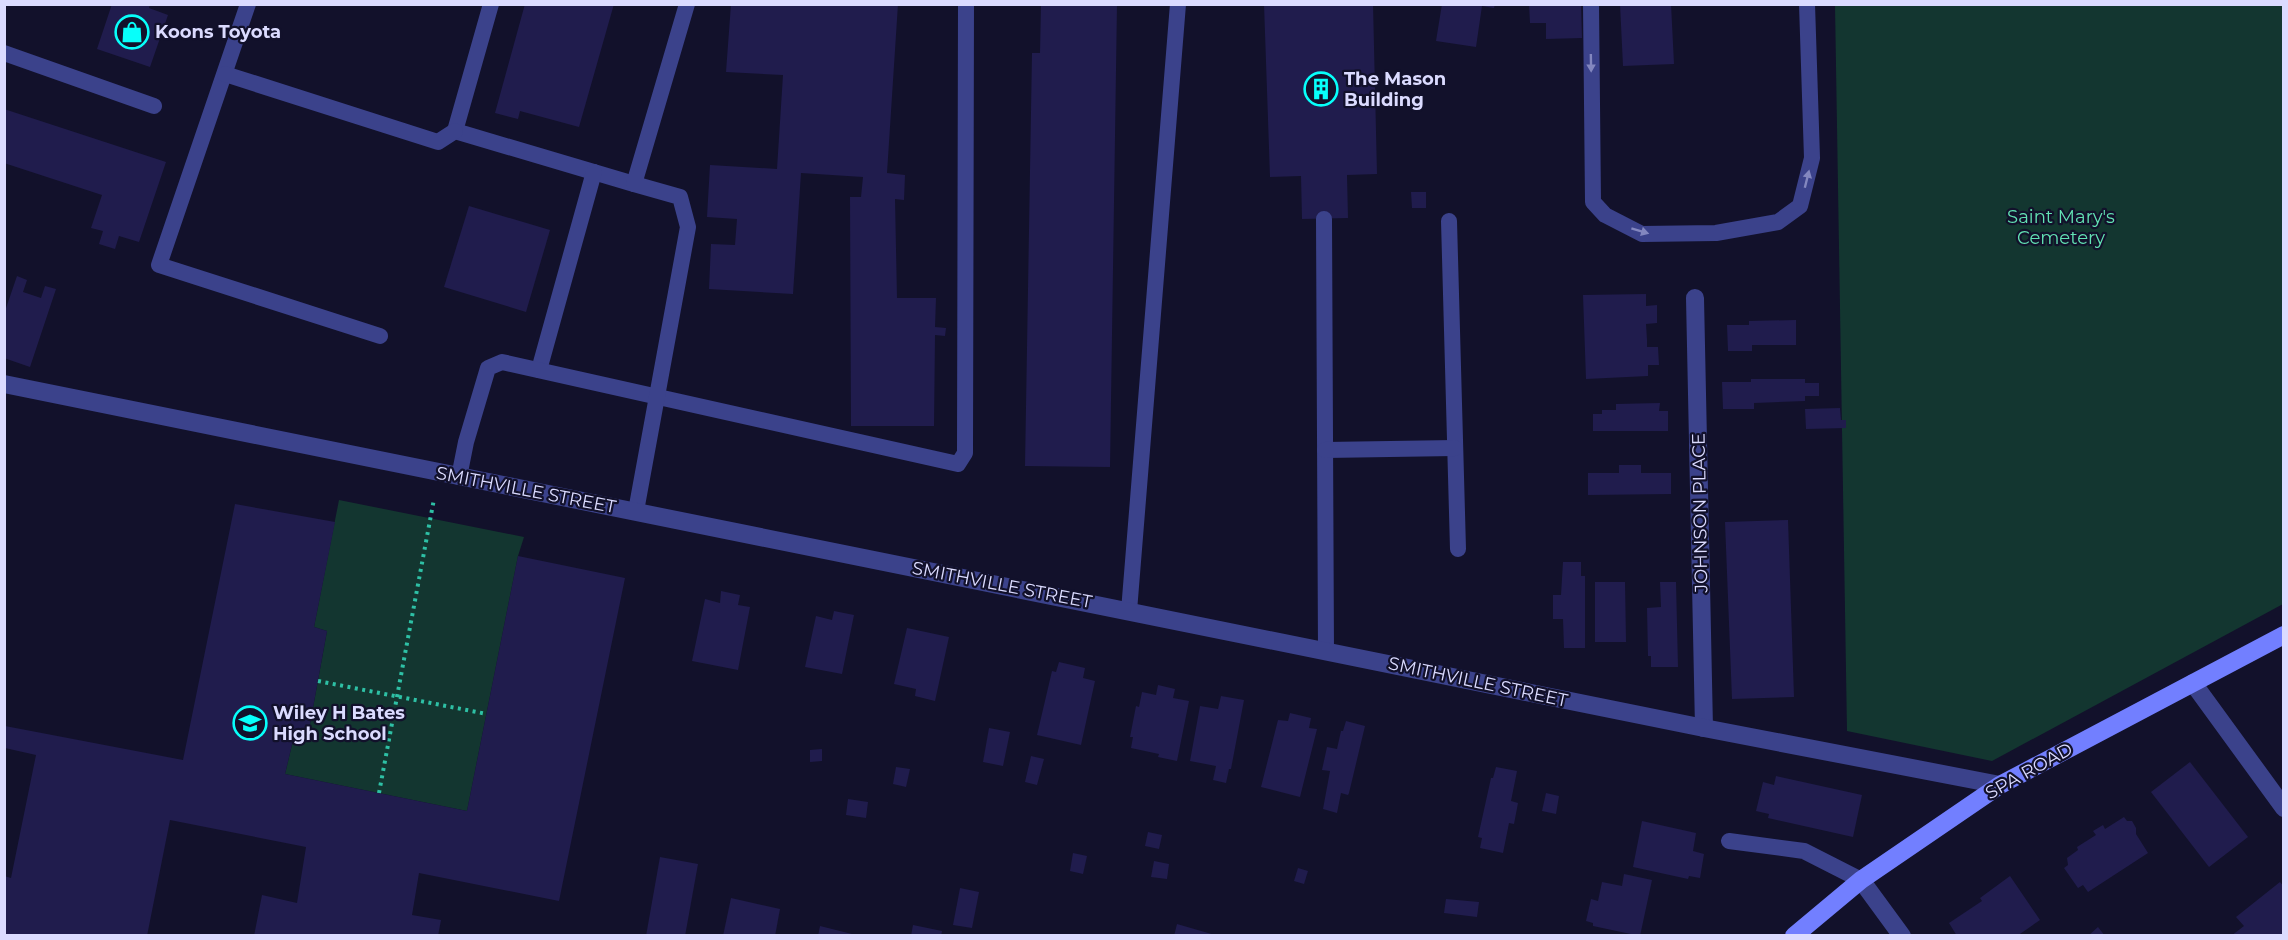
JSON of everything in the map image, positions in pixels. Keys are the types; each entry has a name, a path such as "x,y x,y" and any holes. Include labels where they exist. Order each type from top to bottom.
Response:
{"main road":[{"name":"SPA ROAD","path":"1794,936 1861,880 2000,785 2283,635"}],"street":[{"name":"JOHNSON PLACE","path":"1695,298 1704,728"},
{"name":"SMITHVILLE STREET","path":"4,384 1704,728 2000,785"},
{"path":"2193,683 2283,808"},
{"path":"1861,880 1902,936"}],"lane":[{"path":"249,4 159,265 380,336"},
{"path":"225,74 438,142 455,131 491,4"},
{"path":"634,184 687,4"},
{"path":"459,477 466,442 488,368 502,362 958,464 964,453 966,4"},
{"path":"1129,610 1178,4"},
{"path":"1591,4 1593,202 1605,216 1642,234 1716,232 1778,222 1800,206 1812,158 1807,4"},
{"path":"4,53 154,106"},
{"path":"455,131 681,197 688,227 636,511"},
{"path":"539,370 594,172"},
{"path":"1324,219 1326,651"},
{"path":"1449,221 1458,549"},
{"path":"1325,450 1455,448"},
{"path":"1729,841 1804,851 1861,880"}],"path":[{"path":"379,793 439,473"},
{"path":"318,681 487,714"}],"green space":[{"name":"Saint Mary's Cemetery","path":"1835,5 2283,5 2283,604 1992,761 1847,731"},
{"path":"339,500 524,537 518,556 467,811 285,774 295,732 308,735 327,631 314,627"}],"building":[{"name":"Koons Toyota","path":"112,4 150,4 149,8 168,15 150,67 97,49"},
{"path":"525,4 614,4 579,127 520,111 518,119 495,113"},
{"path":"731,4 898,4 887,173 905,175 904,200 895,199 897,298 936,298 935,327 946,328 945,336 935,335 934,426 851,426 850,197 861,197 863,177 801,173 793,294 709,289 711,244 735,245 737,219 707,217 710,165 777,169 783,75 726,72"},
{"path":"1041,4 1117,4 1110,467 1025,466 1032,53 1040,53"},
{"name":"The Mason Building","path":"1264,4 1373,4 1377,174 1347,175 1348,218 1302,219 1301,176 1270,177"},
{"path":"1442,4 1495,4 1494,8 1482,6 1476,47 1436,41"},
{"path":"1529,4 1581,4 1582,38 1546,39 1546,23 1530,23"},
{"path":"1620,4 1671,4 1674,64 1623,66"},
{"path":"4,109 166,162 139,242 119,236 115,249 99,244 103,231 91,228 102,195 4,163"},
{"path":"1411,192 1426,192 1426,208 1412,208"},
{"path":"469,206 550,230 526,312 444,287"},
{"path":"17,276 27,280 23,292 41,298 45,286 56,289 30,367 4,358 4,314"},
{"path":"1646,294 1646,306 1657,305 1657,323 1646,324 1647,347 1658,347 1659,365 1648,365 1648,376 1586,379 1583,295"},
{"path":"1796,320 1796,345 1752,345 1752,351 1728,351 1727,325 1749,325 1749,321"},
{"path":"1751,379 1805,379 1805,383 1819,383 1819,396 1805,396 1805,401 1754,403 1754,409 1723,409 1722,382 1751,382"},
{"path":"1660,403 1659,411 1668,411 1668,431 1593,431 1593,414 1602,414 1602,410 1616,410 1616,404"},
{"path":"1840,408 1841,420 1846,420 1846,428 1806,429 1805,409"},
{"path":"1619,465 1641,465 1641,473 1671,473 1671,494 1588,495 1588,473 1619,473"},
{"name":"Wiley H Bates High School","path":"235,504 335,522 314,627 327,631 308,735 295,732 285,774 467,811 518,556 625,578 559,901 419,873 412,915 441,920 438,936 254,936 262,895 297,903 306,847 170,820 147,936 4,936 4,876 11,878 36,755 5,748 5,726 183,760"},
{"path":"1788,520 1794,697 1732,699 1725,522"},
{"path":"1563,562 1581,562 1581,576 1585,576 1585,648 1564,648 1563,619 1553,619 1553,595 1561,595"},
{"path":"1595,582 1625,582 1626,642 1595,642"},
{"path":"1660,582 1676,582 1678,667 1651,667 1651,656 1648,656 1647,608 1661,607"},
{"path":"721,591 740,595 738,605 750,607 738,670 692,661 705,599 720,603"},
{"path":"834,611 854,615 842,674 805,667 816,616 832,620"},
{"path":"907,628 949,637 935,701 915,696 916,689 894,684"},
{"path":"1059,662 1085,668 1083,678 1095,681 1081,745 1037,735 1052,671 1056,672"},
{"path":"1158,685 1175,689 1173,698 1189,701 1177,761 1158,757 1159,754 1131,748 1133,737 1130,737 1136,706 1139,707 1142,692 1156,695"},
{"path":"1221,696 1244,700 1231,769 1229,769 1226,783 1213,780 1216,766 1190,761 1200,706 1218,709"},
{"path":"1290,713 1311,718 1309,728 1317,729 1300,797 1261,787 1278,720 1288,721"},
{"path":"1346,721 1365,726 1349,793 1348,795 1341,793 1337,813 1323,809 1330,771 1322,770 1327,747 1337,749"},
{"path":"989,728 1010,732 1003,766 983,762"},
{"path":"822,749 822,761 810,762 810,750"},
{"path":"1031,756 1044,759 1037,785 1025,782"},
{"path":"2190,762 2248,837 2209,867 2151,792"},
{"path":"896,767 910,769 906,787 893,784"},
{"path":"1496,767 1517,771 1511,801 1518,803 1514,824 1509,823 1503,853 1480,848 1482,838 1478,837 1491,778 1493,778"},
{"path":"1776,776 1862,795 1853,837 1768,818 1769,814 1756,811 1763,782 1774,785"},
{"path":"1546,793 1559,796 1556,814 1542,811"},
{"path":"848,799 868,802 866,818 846,815"},
{"path":"2124,817 2127,821 2132,821 2136,834 2148,853 2088,892 2083,885 2078,888 2064,868 2068,865 2067,858 2078,850 2077,847 2096,835 2093,831 2103,825 2105,829"},
{"path":"1642,821 1696,833 1693,851 1704,854 1700,878 1689,876 1688,879 1633,867"},
{"path":"1148,832 1162,835 1159,849 1145,846"},
{"path":"1073,853 1087,856 1083,874 1070,871"},
{"path":"660,857 698,864 685,936 646,936"},
{"path":"1154,861 1169,864 1167,879 1151,877"},
{"path":"1298,868 1308,871 1304,884 1294,881"},
{"path":"1624,874 1652,880 1640,936 1593,926 1593,923 1586,921 1591,899 1598,901 1602,882 1622,886"},
{"path":"2010,876 2040,920 2017,936 1957,936 1949,923 1982,901 1980,898"},
{"path":"2280,882 2284,887 2284,936 2231,936 2244,926 2236,917"},
{"path":"960,888 979,892 972,928 953,925"},
{"path":"731,898 780,909 775,936 723,936"},
{"path":"1446,899 1479,902 1477,917 1444,913"},
{"path":"1177,924 1215,935 1215,936 1174,936"},
{"path":"913,925 942,931 941,936 911,936"},
{"path":"820,926 856,935 818,936"},
{"path":"2098,927 2105,936 2088,936"}],"place":[{"name":"Koons Toyota","path":"132,32"},
{"name":"The Mason Building","path":"1321,89"},
{"name":"Wiley H Bates High School","path":"250,723"}]}
